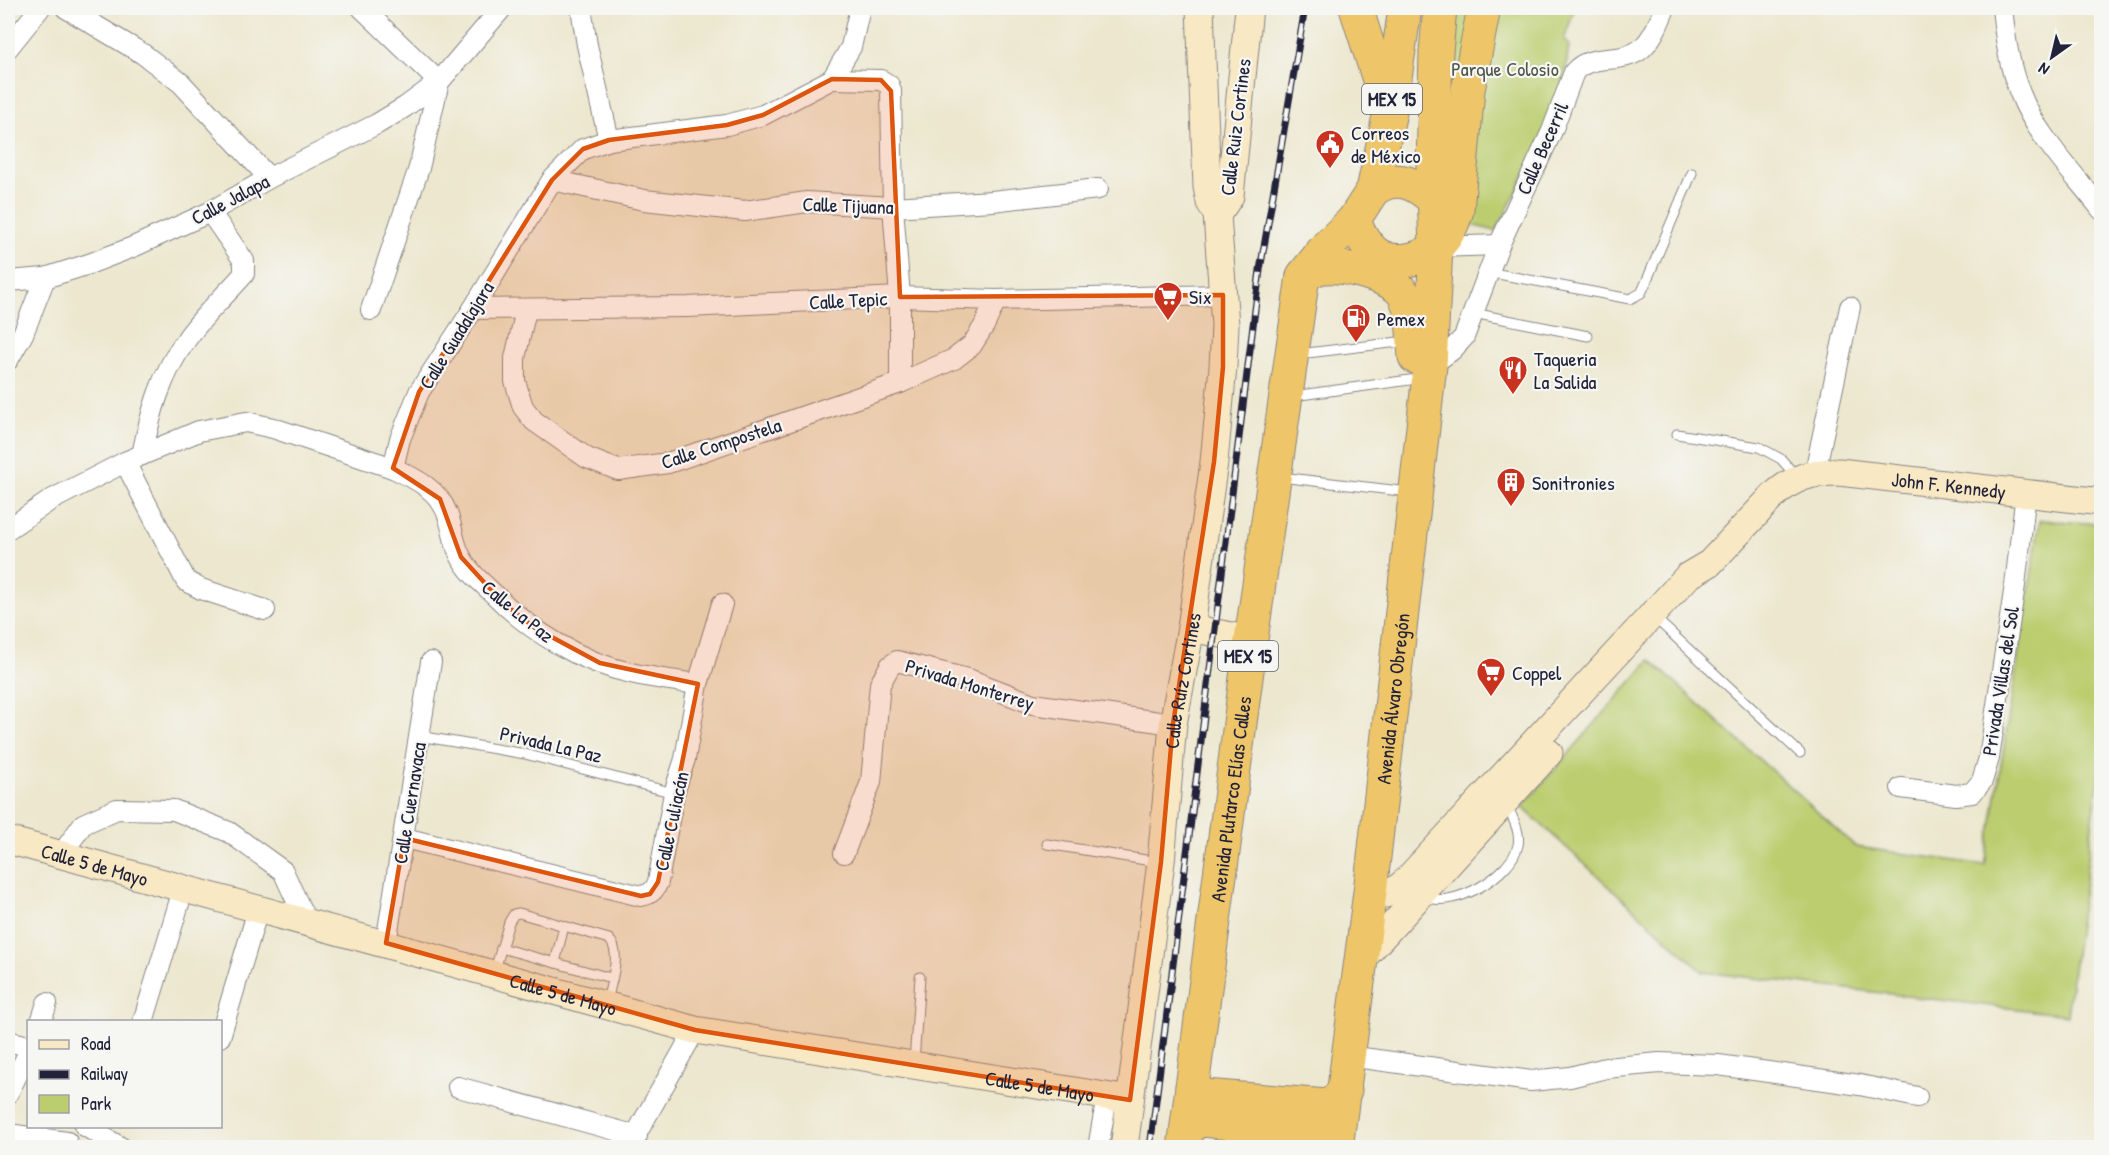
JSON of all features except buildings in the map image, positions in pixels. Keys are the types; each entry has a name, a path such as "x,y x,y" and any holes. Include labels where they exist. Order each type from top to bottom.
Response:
{"highway":[{"path":"1356,8 1390,112"},
{"name":"MEX 15","path":"1373,190 1390,112 1405,8"},
{"name":"MEX 15","path":"1436,247 1433,167 1436,52 1440,8"},
{"path":"1353,220 1371,250 1392,260 1413,259 1436,247 1451,229 1457,210 1468,90 1484,8"},
{"path":"1373,190 1385,183 1403,182 1415,185 1435,201"},
{"name":"Avenida Plutarco Elías Calles","path":"1186,1137 1251,640 1303,276 1327,246 1353,220 1373,190"},
{"name":"Avenida Álvaro Obregón","path":"1336,1148 1371,892 1422,425 1420,362 1436,247"},
{"path":"1303,276 1319,268 1337,267 1371,275 1402,291 1407,301 1420,362"},
{"path":"1192,1087 1198,1093 1206,1096 1327,1106 1345,1090"},
{"path":"1186,1137 1193,1123 1204,1120 1312,1132 1326,1140 1332,1148"}],"street":[{"path":"8,48 40,8"},
{"path":"66,8 143,54 181,83 269,178"},
{"path":"362,8 439,82 419,168 371,310"},
{"name":"Calle Jalapa","path":"8,281 45,278 89,264 210,212 269,178 405,107 439,82 502,8"},
{"path":"581,8 587,45 609,140"},
{"path":"860,8 851,47 832,79 881,80 890,85 893,207 900,297 900,383"},
{"name":"Calle Ruiz Cortines","path":"1200,8 1207,187 1210,202 1217,215 1230,196 1249,8"},
{"name":"Calle Becerril","path":"1420,362 1459,344 1464,337 1499,244 1552,131 1574,72 1588,62 1623,56 1640,50 1653,33 1665,8"},
{"path":"2002,8 2010,58 2020,94 2060,157 2102,210"},
{"name":"Calle Guadalajara","path":"393,468 400,439 419,392 558,182 584,150 609,140 727,125 763,115 832,79"},
{"name":"Calle Tijuana","path":"558,182 644,200 732,211 758,210 814,202 893,207 992,201 1098,189"},
{"path":"210,212 244,261 244,274 186,339 152,407 133,459 186,581 201,589 265,610"},
{"name":"Calle Ruíz Cortines","path":"1125,1148 1118,1098 1161,862 1173,724 1191,628 1221,397 1225,325 1217,215"},
{"path":"1436,247 1499,244"},
{"path":"8,360 23,333 45,278"},
{"name":"Calle Tepic","path":"473,309 688,307 900,297 996,300 1223,295"},
{"name":"Calle Compostela","path":"526,310 515,358 515,381 523,407 534,421 587,458 618,470 668,463 900,383 954,359 972,345 996,300"},
{"path":"1362,959 1413,889 1658,621 1700,586 1710,563 1773,496 1782,488 1806,475 1850,307"},
{"path":"8,530 51,500 133,459 199,431 246,422 273,428 393,468"},
{"name":"Calle La Paz","path":"393,468 421,483 440,499 448,513 461,557 475,576 503,603 535,628 567,649 600,663 630,673 698,684"},
{"name":"John F. Kennedy","path":"1806,475 1839,472 1894,477 2102,502"},
{"name":"Privada Villas del Sol","path":"1901,788 1956,795 1972,793 1982,781 1989,758 2015,585 2026,493"},
{"name":"Calle Culiacán","path":"404,838 641,896 650,894 655,890 658,882 674,793 685,759 698,684 722,604"},
{"path":"1371,892 1384,895 1396,890 1413,889 1506,802 1658,621"},
{"path":"1191,628 1251,640"},
{"name":"Privada Monterrey","path":"844,853 871,782 880,684 890,666 897,661 971,680 1033,704 1173,724"},
{"name":"Calle Cuernavaca","path":"386,943 430,662"},
{"path":"61,855 83,824 117,809 174,810 229,832 283,871 307,923"},
{"name":"Calle 5 de Mayo","path":"8,840 183,890 386,943 498,961 606,1004 695,1030 1118,1098"},
{"path":"144,1020 183,890"},
{"path":"222,1030 258,910"},
{"path":"458,1087 633,1142 695,1030"},
{"path":"8,1041 27,1046"},
{"path":"8,1093 27,1056"},
{"path":"1348,1056 1531,1082 1570,1077 1606,1068 1659,1063 1718,1065 1860,1085 1917,1096"},
{"path":"1098,1148 1118,1098"},
{"path":"8,1134 66,1145 81,1128"},
{"path":"87,1128 122,1148"}],"lane":[{"path":"1488,272 1630,299 1644,287 1692,173"},
{"path":"1473,313 1588,336"},
{"path":"1290,355 1420,362"},
{"path":"1285,397 1420,362"},
{"path":"1677,434 1759,447 1806,475"},
{"path":"1274,476 1415,493"},
{"path":"1658,621 1800,753"},
{"name":"Privada La Paz","path":"419,736 525,754 674,793"},
{"path":"1413,889 1436,900 1466,894 1498,874 1511,862 1518,843 1518,834 1506,802"},
{"path":"1047,844 1161,862"},
{"path":"606,1004 611,978 615,956 613,944 609,939 519,913 514,914 508,921 498,961 555,963 611,978"},
{"path":"555,963 564,926"},
{"path":"914,1065 920,977"}],"highlighted area":[{"path":"832,79 881,80 891,91 900,297 1223,295 1223,367 1214,462 1173,724 1161,862 1130,1100 695,1030 386,943 404,838 641,896 650,894 658,882 698,684 600,663 535,628 503,603 461,557 440,499 393,468 419,392 552,180 583,149 609,140 727,125 763,115"}],"green space":[{"name":"Parque Colosio","path":"1444,8 1575,8 1564,40 1569,44 1561,107 1496,231 1449,220"},
{"path":"2040,520 2101,524 2101,760 2067,1015 1703,972 1522,807 1650,660 1856,847 1985,865"}],"railway":[{"path":"1150,1148 1260,270 1305,8"}],"place":[{"name":"Correos de México","path":"1330,170"},
{"name":"Six","path":"1168,322"},
{"name":"Pemex","path":"1356,344"},
{"name":"Taqueria La Salida","path":"1513,396"},
{"name":"Sonitronies","path":"1511,508"},
{"name":"Coppel","path":"1491,698"}]}
